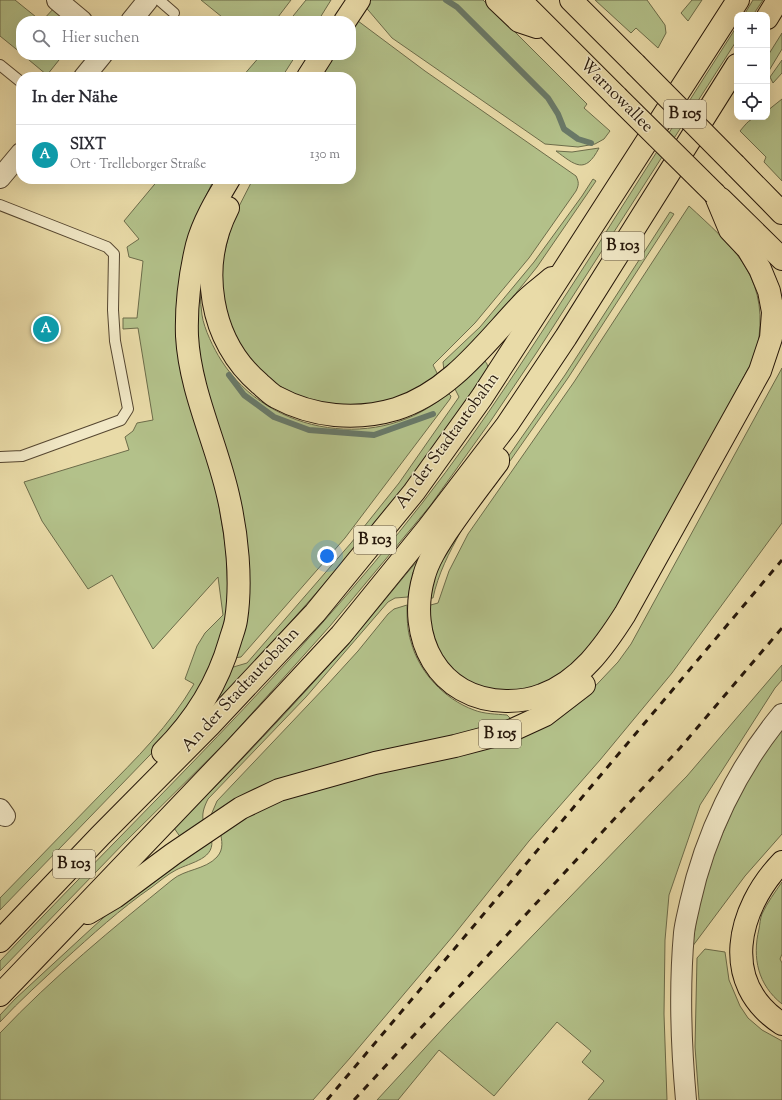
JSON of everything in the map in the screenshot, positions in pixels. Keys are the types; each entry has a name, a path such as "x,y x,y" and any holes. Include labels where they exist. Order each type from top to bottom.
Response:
{"highway":[{"path":"333,16 344,0"},
{"path":"348,16 359,0"},
{"path":"497,0 519,21 552,31"},
{"name":"Warnowallee","path":"520,0 782,259"},
{"name":"B 105","path":"571,0 782,213"},
{"name":"An der Stadtautobahn","path":"0,941 100,836 210,725 315,613 410,497 482,397 738,0"},
{"path":"770,13 778,0"},
{"path":"298,72 306,60"},
{"path":"311,72 319,60"},
{"name":"An der Stadtautobahn","path":"0,995 230,754 341,635 428,528 507,425 566,337 734,70"},
{"path":"737,166 782,195"},
{"path":"100,836 137,778 180,734 196,712 211,688 224,661 236,620 238,579 235,536 228,495 193,375 187,336 189,290 197,244 211,210 226,184"},
{"name":"B 103","path":"241,184 221,222 213,251 211,283 216,317 228,346 247,374 275,397 305,410 335,416 366,415 396,409 424,396 446,382 501,328 523,302 568,265"},
{"path":"507,425 498,462 455,520 434,553 424,576 418,602 418,622 424,644 432,662 453,684 468,693 484,699 497,701 521,701 542,695 564,684 586,666 608,640 625,614 760,371 771,338 773,312 769,291 760,269 748,249 730,230 715,194"},
{"name":"B 105","path":"63,928 115,897 173,854 241,808 279,790 375,763 455,746 508,732 545,715 574,693 597,673 618,646 641,611 782,353"},
{"path":"782,862 761,888 752,904 741,945 742,968 748,986 762,1007 771,1017 782,1024"}],"street":[{"path":"57,0 76,16"},
{"path":"134,16 148,0"},
{"path":"88,72 98,60"},
{"path":"0,178 16,159"},
{"path":"686,1100 682,1051 681,988 684,932 695,883 705,849 733,787 764,735 782,714"}],"lane":[{"path":"159,0 174,13"},
{"path":"0,64 16,78"},
{"path":"0,205 107,247 114,254 113,310 115,341 128,409 121,420 22,456 0,457"}],"green space":[{"path":"0,0 15,0 35,16 16,16 16,49 0,36"},
{"path":"201,0 291,0 279,16 221,16"},
{"path":"306,0 331,0 321,16 293,16"},
{"path":"367,0 483,0 587,104 584,108 610,131 604,139 595,144 578,147 545,144 392,38 363,4"},
{"path":"595,0 647,0 665,25 666,33 658,48 636,28 631,33"},
{"path":"692,0 702,0 688,21 681,13"},
{"path":"753,0 763,0 755,12 746,12"},
{"path":"55,7 65,16 47,16"},
{"path":"356,19 425,71 576,176 578,180 578,187 576,191 529,258 475,323 433,365 438,375 423,387 392,400 360,406 308,402 276,384 250,360 235,335 223,303 222,263 233,218 250,184 356,184 356,72 317,72 326,60 356,60"},
{"path":"734,31 734,45 537,352 490,422 430,506 330,626 227,741 127,840 0,971 0,961 271,680 374,563 423,502 467,443 529,352"},
{"path":"782,33 782,49 770,69 770,52"},
{"path":"29,60 59,60 49,72 43,72"},
{"path":"257,60 293,60 285,72 246,72"},
{"path":"782,60 782,73 773,83 770,77"},
{"path":"782,99 782,181 764,162 766,157 740,131 751,120 770,120 770,109"},
{"path":"599,148 589,162 584,165 574,163 556,151 572,152"},
{"path":"593,179 596,181 537,267 484,333 444,371 443,362 480,327 534,262"},
{"path":"155,184 212,184 195,219 186,247 208,460 218,499 226,550 228,594 227,618 216,660 177,727 0,910 0,898 140,754 174,714 194,684 185,679 197,646 205,633 223,615 218,577 153,649 112,575 88,589 42,521 24,482 129,450 125,437 133,431 137,423 153,420 138,328 123,329 123,318 137,318 143,261 129,257 127,247 139,239 124,221"},
{"path":"689,206 731,248 742,262 751,278 757,295 760,315 759,337 754,358 613,618 565,674 528,690 486,690 460,678 436,649 427,606 438,603 449,571 468,534 574,382"},
{"path":"670,212 674,214 568,378 461,531 441,572 433,598 428,598 436,569 478,500 565,375"},
{"path":"199,273 203,321 215,350 221,360 242,386 267,406 296,420 327,428 359,429 391,424 421,412 448,393 451,396 345,538 241,657 234,658 240,637 208,394 197,338"},
{"path":"480,361 485,361 488,368 404,487 306,605 255,662 202,717 230,668 247,663 351,543 399,483 459,397 454,387"},
{"path":"782,368 782,523 672,673 600,760 529,841 453,936 313,1100 0,1100 0,1033 62,973 105,935 172,880 177,876 207,865 217,857 222,848 220,831 242,818 308,789 584,698 618,662 631,644"},
{"path":"424,553 413,577 408,597 395,598 388,602 306,697 208,799 203,811 204,823 181,838 174,828 306,691 348,644"},
{"path":"407,605 407,619 411,642 420,664 434,683 443,692 463,705 474,710 490,714 507,715 511,719 508,722 212,818 211,815 217,801 327,685 358,651 388,614 394,609"},
{"path":"782,665 782,680 775,688 700,805 669,895 665,940 664,1014 667,1100 588,1100 604,1081 582,1062 591,1051 557,1022 494,1096 439,1050 398,1100 377,1100 448,1023 687,776"},
{"path":"782,728 782,834 745,876 692,947 701,891 715,851 733,809 754,769"},
{"path":"211,837 212,844 207,855 176,870 117,913 23,998 0,1022 0,1015 15,999 132,892"},
{"path":"782,882 782,954 780,959 782,963 782,1004 774,997 762,980 756,950 762,914"},
{"path":"705,949 725,952 729,980 740,1006 748,1018 762,1030 782,1041 782,1100 699,1100 695,1047 697,958"}],"waterway":[{"path":"446,0 457,7 548,98 558,114 564,129 578,139 591,143"},
{"path":"229,375 244,395 274,417 309,430 374,435 433,414"}],"railway":[{"path":"327,1100 782,560"},
{"path":"354,1100 680,748 782,628"}],"place":[{"name":"SIXT","path":"46,329"}]}
